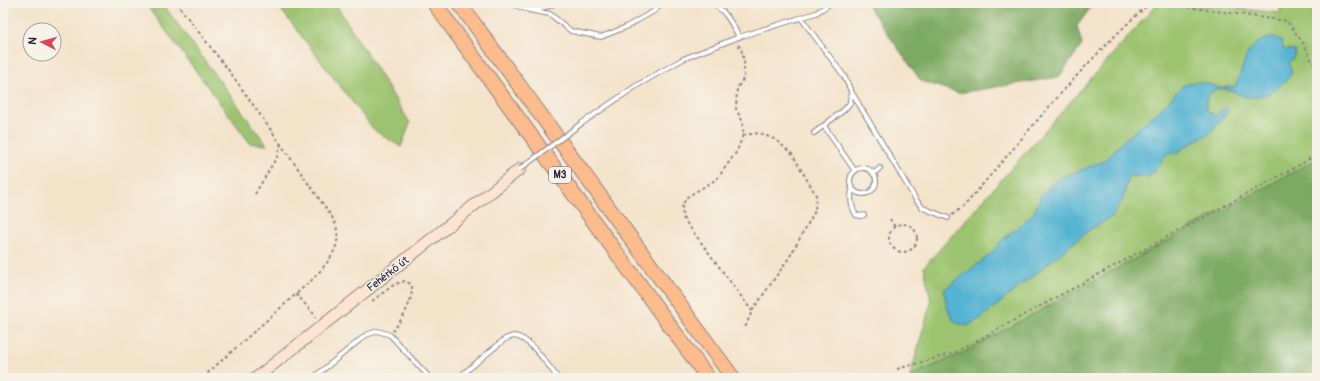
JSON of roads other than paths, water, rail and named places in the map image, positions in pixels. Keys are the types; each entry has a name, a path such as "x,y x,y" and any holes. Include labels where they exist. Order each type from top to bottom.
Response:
{"highway":[{"name":"M3","path":"434,3 708,378"},
{"name":"M3","path":"459,3 733,378"}],"street":[{"name":"Fehérkő út","path":"256,378 520,169"}],"lane":[{"path":"509,3 528,10 550,14 571,31 601,37 626,27 654,11 662,3"},
{"path":"522,3 524,8"},
{"path":"528,10 549,6 556,3"},
{"path":"712,3 720,8 730,20 739,37"},
{"path":"520,169 582,123 670,65 733,39 816,13 831,3"},
{"path":"801,18 844,76 851,91 916,200 923,208 948,218"},
{"path":"814,133 844,110 850,103 851,91"},
{"path":"824,126 855,171"},
{"path":"852,189 858,193 865,194 872,191 876,184 875,177 871,171 864,168 857,169 851,174 850,182 852,189 850,197 852,209 856,215 861,216 864,214"},
{"path":"873,174 880,168"},
{"path":"313,378 366,335 378,331 390,335 430,378"},
{"path":"458,378 505,339 514,336 523,339 532,345 558,378"}],"water":[{"path":"1275,37 1282,42 1283,49 1296,51 1294,57 1289,63 1292,73 1283,83 1267,94 1254,97 1247,97 1229,90 1214,90 1208,97 1206,109 1215,116 1226,107 1229,110 1210,133 1178,152 1163,156 1160,166 1148,177 1129,176 1123,199 1113,216 1088,231 980,319 967,326 954,322 947,307 944,290 992,253 1002,240 1034,213 1041,195 1058,179 1104,161 1122,142 1162,108 1182,86 1194,82 1206,83 1220,88 1236,86 1244,61 1252,48 1265,39"}]}
